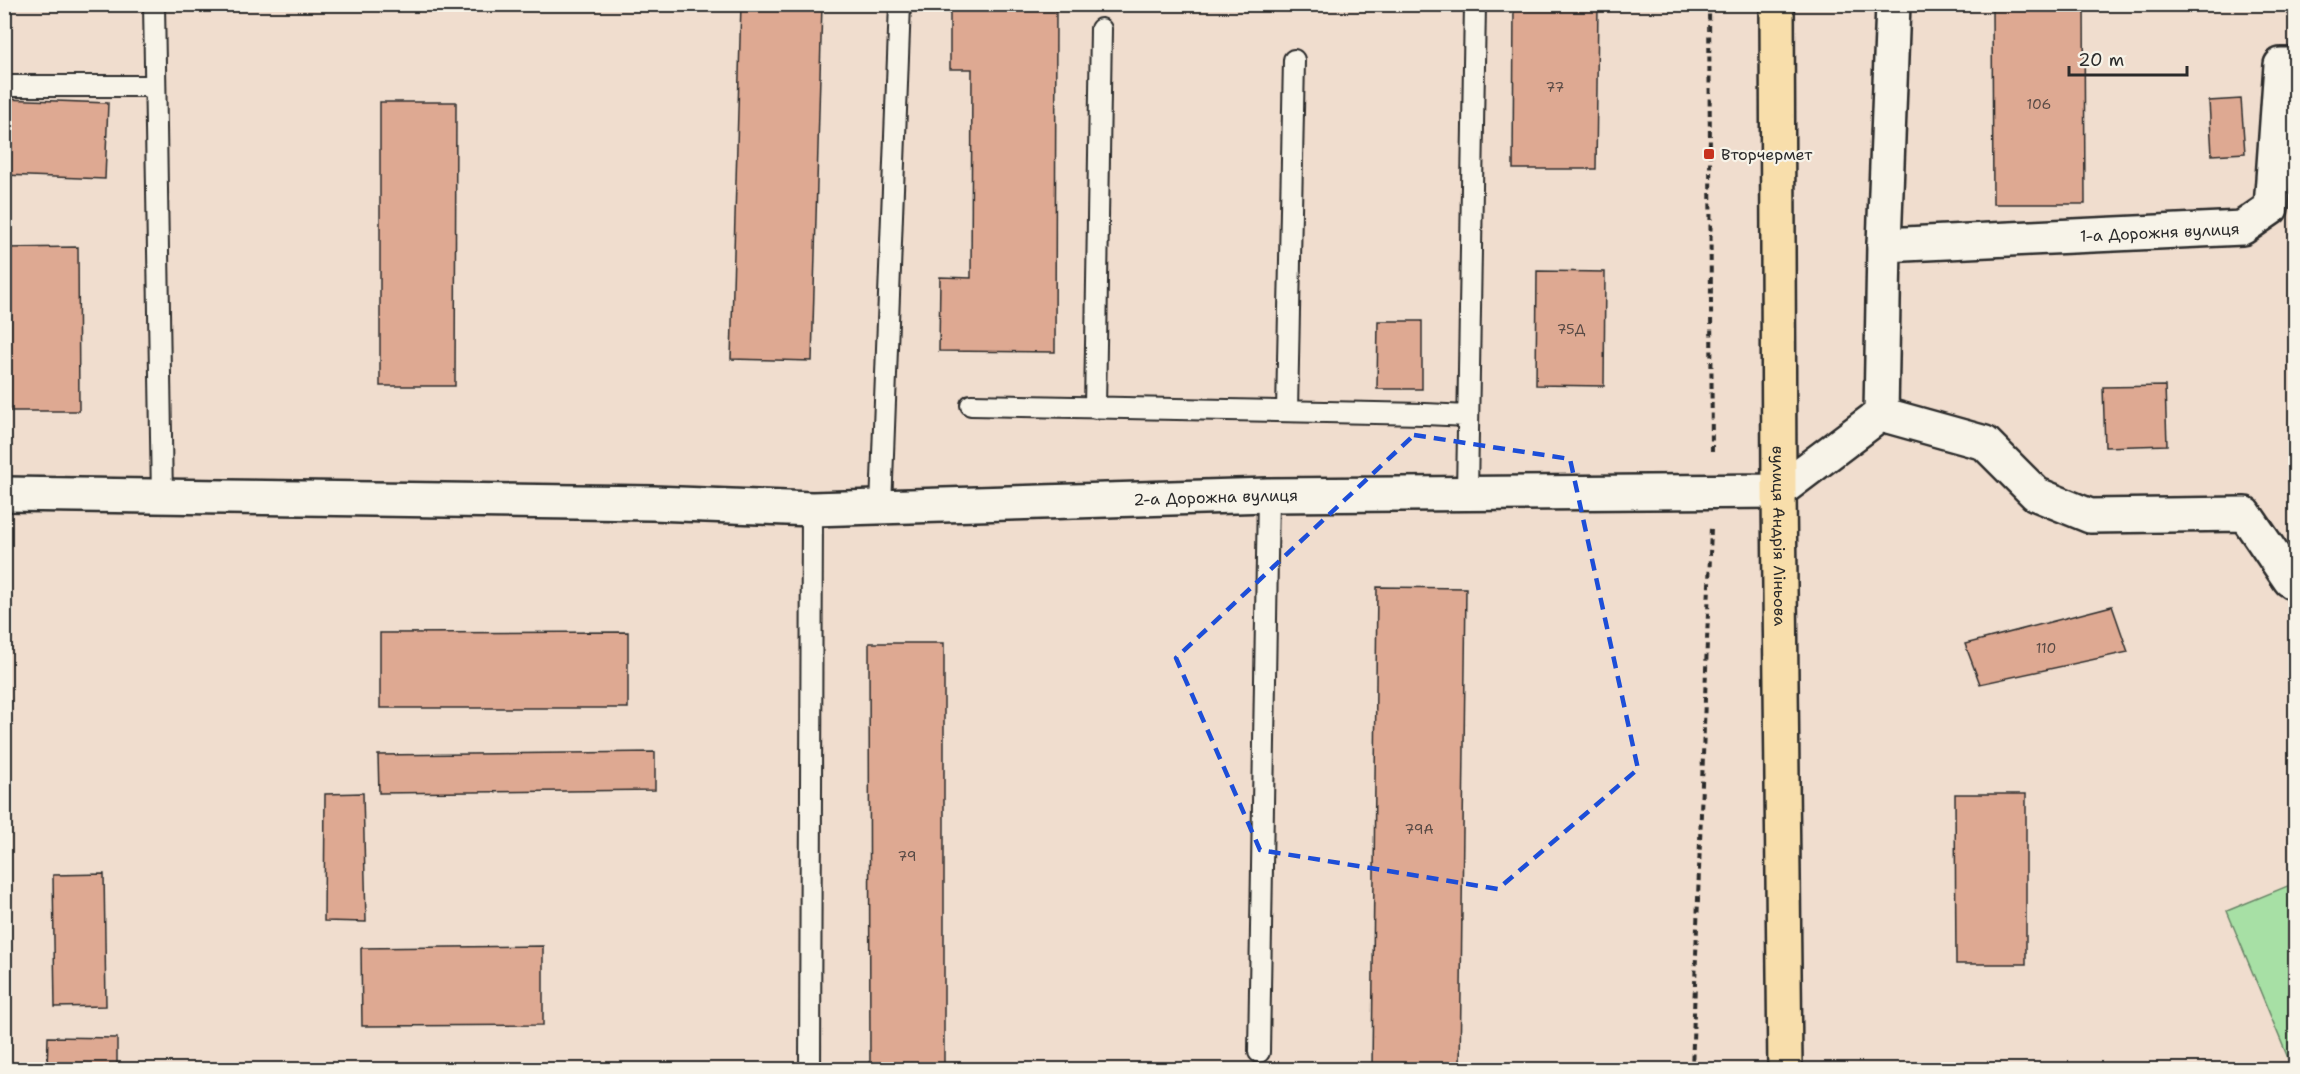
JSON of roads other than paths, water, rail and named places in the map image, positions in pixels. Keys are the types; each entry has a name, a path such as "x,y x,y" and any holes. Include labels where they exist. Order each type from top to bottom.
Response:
{"main road":[{"name":"вулиця Андрія Ліньова","path":"1777,4 1785,1070"}],"street":[{"path":"1881,414 1884,245 1893,4"},
{"name":"1-а Дорожня вулиця","path":"1884,245 2242,228 2271,208 2281,64 2295,64"},
{"path":"1779,491 1881,414"},
{"path":"1881,414 1986,443 2036,494 2090,516 2245,514 2295,584"},
{"name":"2-а Дорожна вулиця","path":"4,494 653,503 812,509 1268,495 1779,491"}],"lane":[{"path":"154,4 162,497"},
{"path":"881,507 900,4"},
{"path":"1467,493 1475,4"},
{"path":"1095,408 1101,29"},
{"path":"1287,411 1294,60"},
{"path":"4,86 155,86"},
{"path":"971,405 1468,416"},
{"path":"1259,1052 1268,495"},
{"path":"810,1070 812,509"}],"place":[{"name":"Вторчермет","path":"1709,154"}]}
